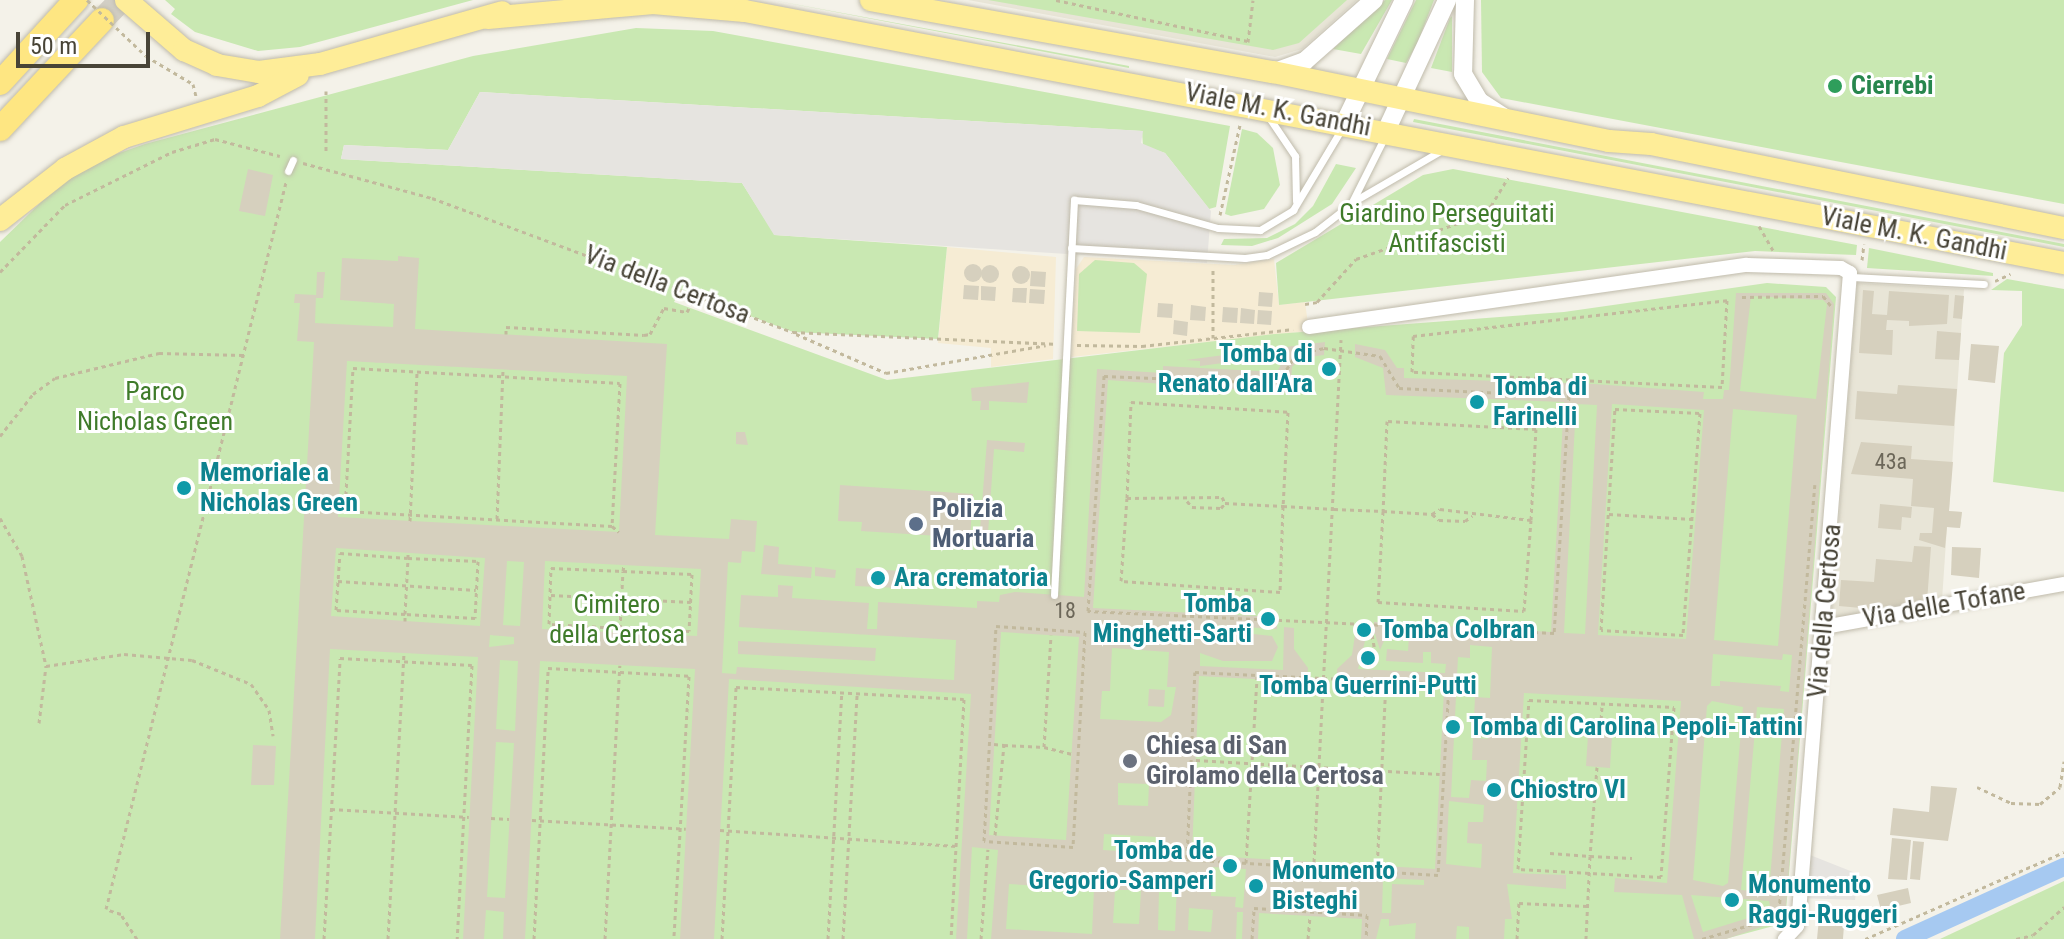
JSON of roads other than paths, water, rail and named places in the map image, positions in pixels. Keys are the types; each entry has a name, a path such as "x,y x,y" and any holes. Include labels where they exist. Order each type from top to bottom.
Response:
{"highway":[{"path":"0,83 76,0"},
{"path":"0,129 102,20"}],"main road":[{"path":"126,0 184,50 232,69 284,72 488,18 525,0"},
{"name":"Viale M. K. Gandhi","path":"871,0 1273,72 1353,105 1394,115 1510,121 1733,159 1784,174 2064,228"},
{"name":"Viale M. K. Gandhi","path":"488,18 621,4 714,7 1243,113 1353,105 1394,115 1449,145 2064,263"},
{"path":"0,220 34,190 92,153 199,113 258,96 320,64"}],"street":[{"path":"1273,72 1305,61 1374,0"},
{"path":"1353,105 1404,0"},
{"path":"1394,115 1447,0"},
{"path":"1465,0 1463,74 1479,101 1510,121"},
{"path":"1309,327 1774,264 1841,268 1851,277"},
{"name":"Via della Certosa","path":"1785,939 1797,926 1851,277"},
{"name":"Via delle Tofane","path":"1824,627 2064,584"}],"lane":[{"path":"1054,595 1074,200 1147,207 1242,232 1271,226 1293,210 1353,105"},
{"path":"1243,113 1278,125 1292,148 1300,182 1293,210"},
{"path":"1351,204 1394,115"},
{"path":"1071,248 1245,258 1293,244 1351,204 1449,145"},
{"path":"288,171 293,160"},
{"path":"1851,277 1984,284"}],"waterway":[{"path":"1905,939 2064,867"}],"tunnel":[{"path":"102,20 121,0"}],"place":[{"name":"Cierrebi","path":"1835,86"},
{"name":"Tomba di Renato dall'Ara","path":"1329,369"},
{"name":"Tomba di Farinelli","path":"1477,402"},
{"name":"Memoriale a Nicholas Green","path":"184,488"},
{"name":"Polizia Mortuaria","path":"916,524"},
{"name":"Ara crematoria","path":"878,578"},
{"name":"Tomba Minghetti-Sarti","path":"1268,619"},
{"name":"Tomba Colbran","path":"1364,630"},
{"name":"Tomba Guerrini-Putti","path":"1368,658"},
{"name":"Tomba di Carolina Pepoli-Tattini","path":"1453,727"},
{"name":"Chiesa di San Girolamo della Certosa","path":"1130,761"},
{"name":"Chiostro VI","path":"1494,790"},
{"name":"Tomba de Gregorio-Samperi","path":"1230,866"},
{"name":"Monumento Bisteghi","path":"1256,886"},
{"name":"Monumento Raggi-Ruggeri","path":"1732,900"}],"park label":[{"name":"Giardino Perseguitati Antifascisti","path":"1447,229"},
{"name":"Parco Nicholas Green","path":"155,407"},
{"name":"Cimitero della Certosa","path":"617,620"}]}
